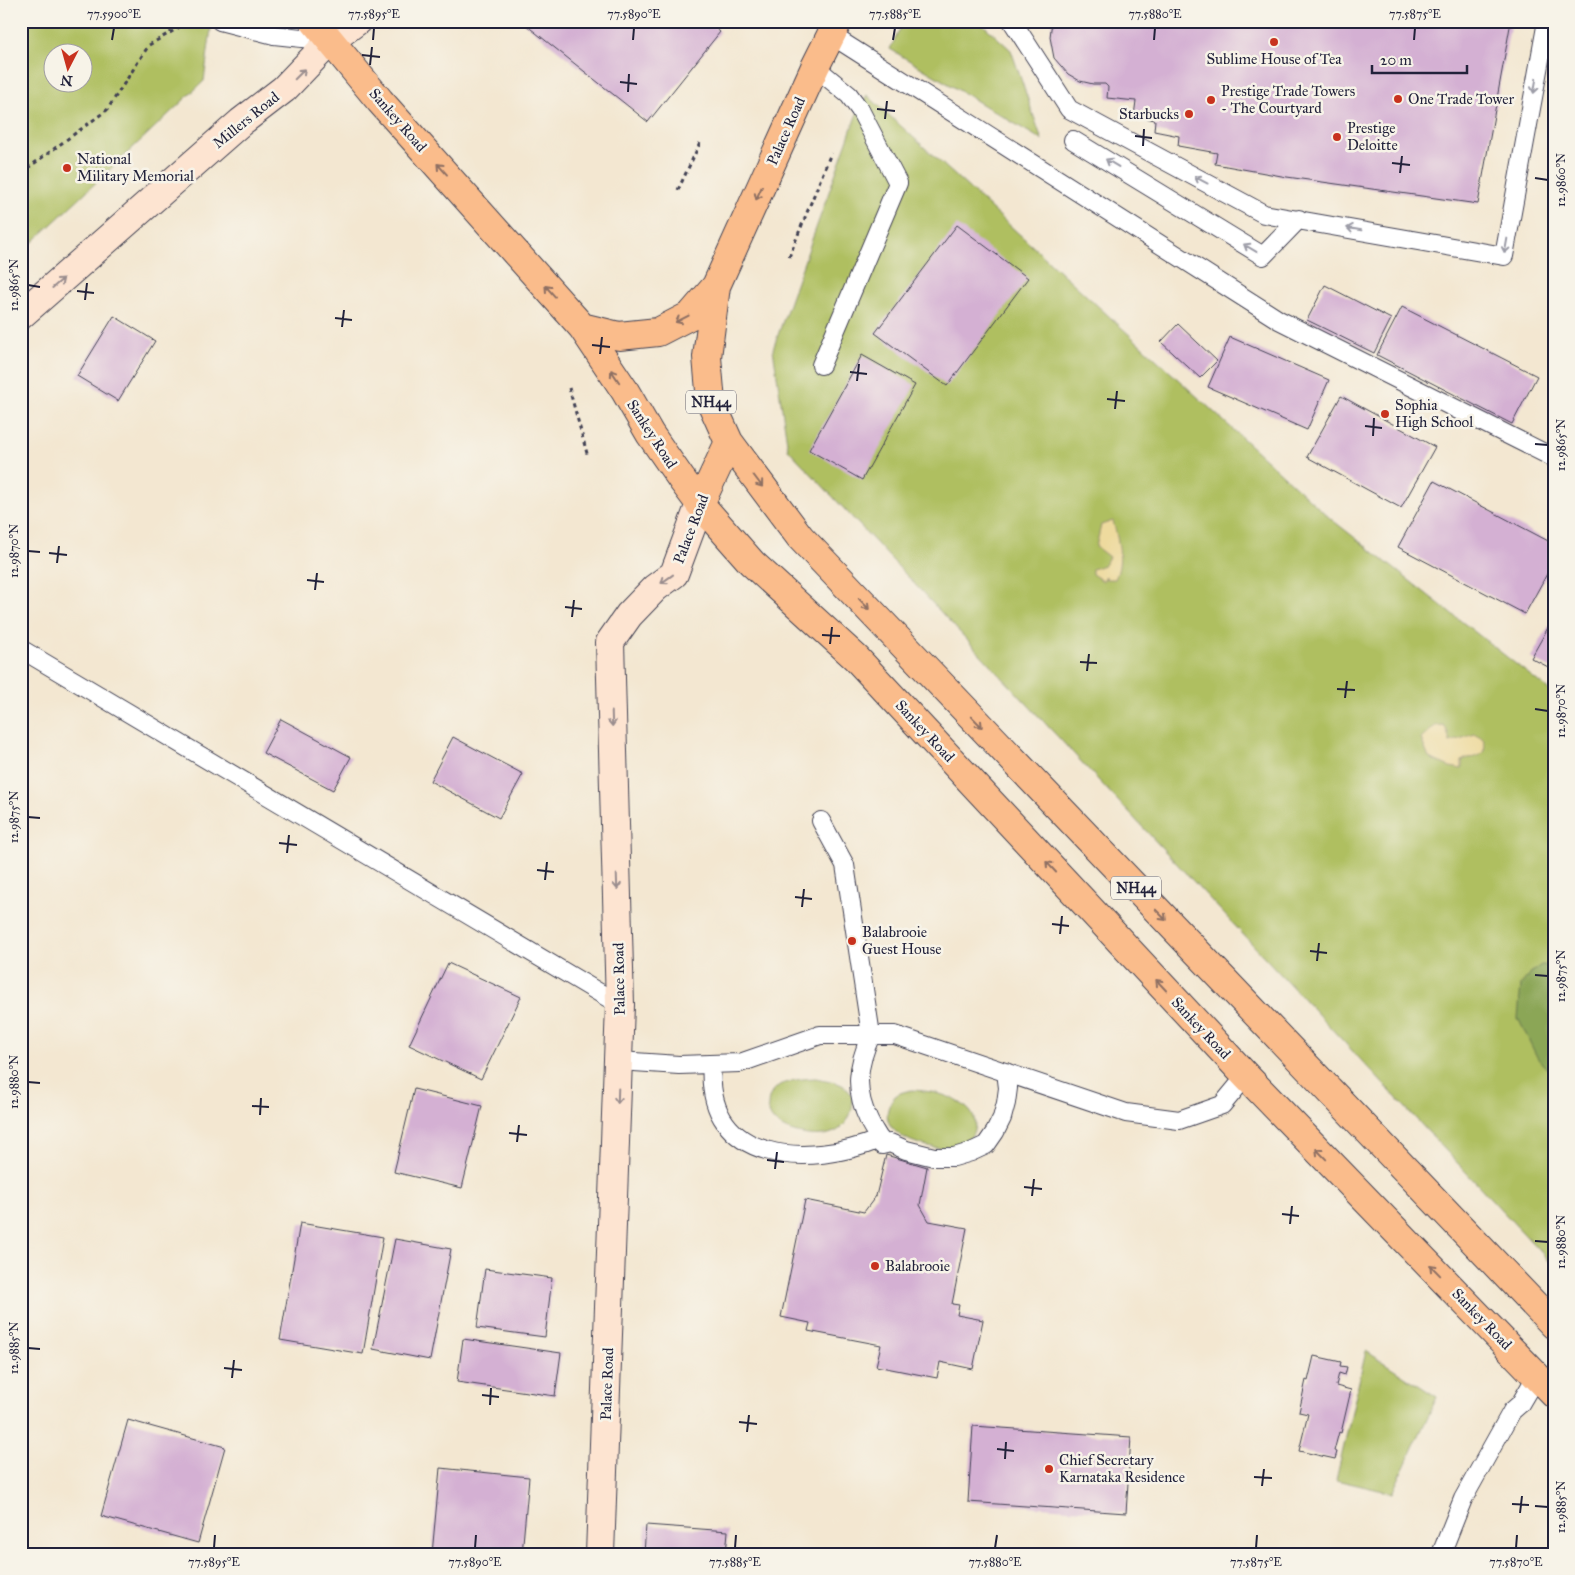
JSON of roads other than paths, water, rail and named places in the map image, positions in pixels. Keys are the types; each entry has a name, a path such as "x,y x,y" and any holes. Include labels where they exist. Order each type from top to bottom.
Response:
{"main road":[{"name":"Palace Road","path":"700,504 729,442 711,402 708,357 716,286 834,28"},
{"name":"Sankey Road","path":"322,31 380,101 582,327 625,391 650,434 700,504 752,563 856,658 1246,1076 1545,1384"},
{"path":"582,327 618,336 658,332 691,315 716,286"},
{"name":"NH44","path":"729,442 800,536 1554,1325"}],"street":[{"name":"Millers Road","path":"21,315 240,122 284,89 322,31 357,21"},
{"name":"Palace Road","path":"600,1554 620,1005 610,642 629,615 654,588 674,574 700,504"}],"lane":[{"path":"220,21 274,35 322,31"},
{"path":"1012,21 1070,109 1264,214 1504,256 1546,21"},
{"path":"834,28 1278,320 1554,458"},
{"path":"815,67 849,95 860,110 898,183 821,365"},
{"path":"1074,140 1263,256 1300,220"},
{"path":"21,649 620,1005"},
{"path":"821,821 845,865 871,1035 863,1053 859,1073 859,1093 864,1112 882,1145 890,1143 906,1150 934,1157 954,1157 971,1152 986,1144 1002,1118 1008,1088 1006,1072"},
{"path":"619,1061 679,1065 740,1063 820,1035 895,1035 1126,1113 1179,1120 1222,1105 1246,1076"},
{"path":"712,1064 712,1097 718,1112 727,1126 754,1147 800,1155 823,1154 862,1146 880,1139"},
{"path":"1441,1554 1463,1499 1512,1411 1545,1384"}],"place":[{"name":"Sublime House of Tea","path":"1274,42"},
{"name":"One Trade Tower","path":"1398,99"},
{"name":"Prestige Trade Towers - The Courtyard","path":"1211,100"},
{"name":"Starbucks","path":"1189,114"},
{"name":"Prestige Deloitte","path":"1337,137"},
{"name":"National Military Memorial","path":"67,168"},
{"name":"Sophia High School","path":"1385,414"},
{"name":"Balabrooie Guest House","path":"852,941"},
{"name":"Balabrooie","path":"875,1266"},
{"name":"Chief Secretary Karnataka Residence","path":"1049,1469"}]}
